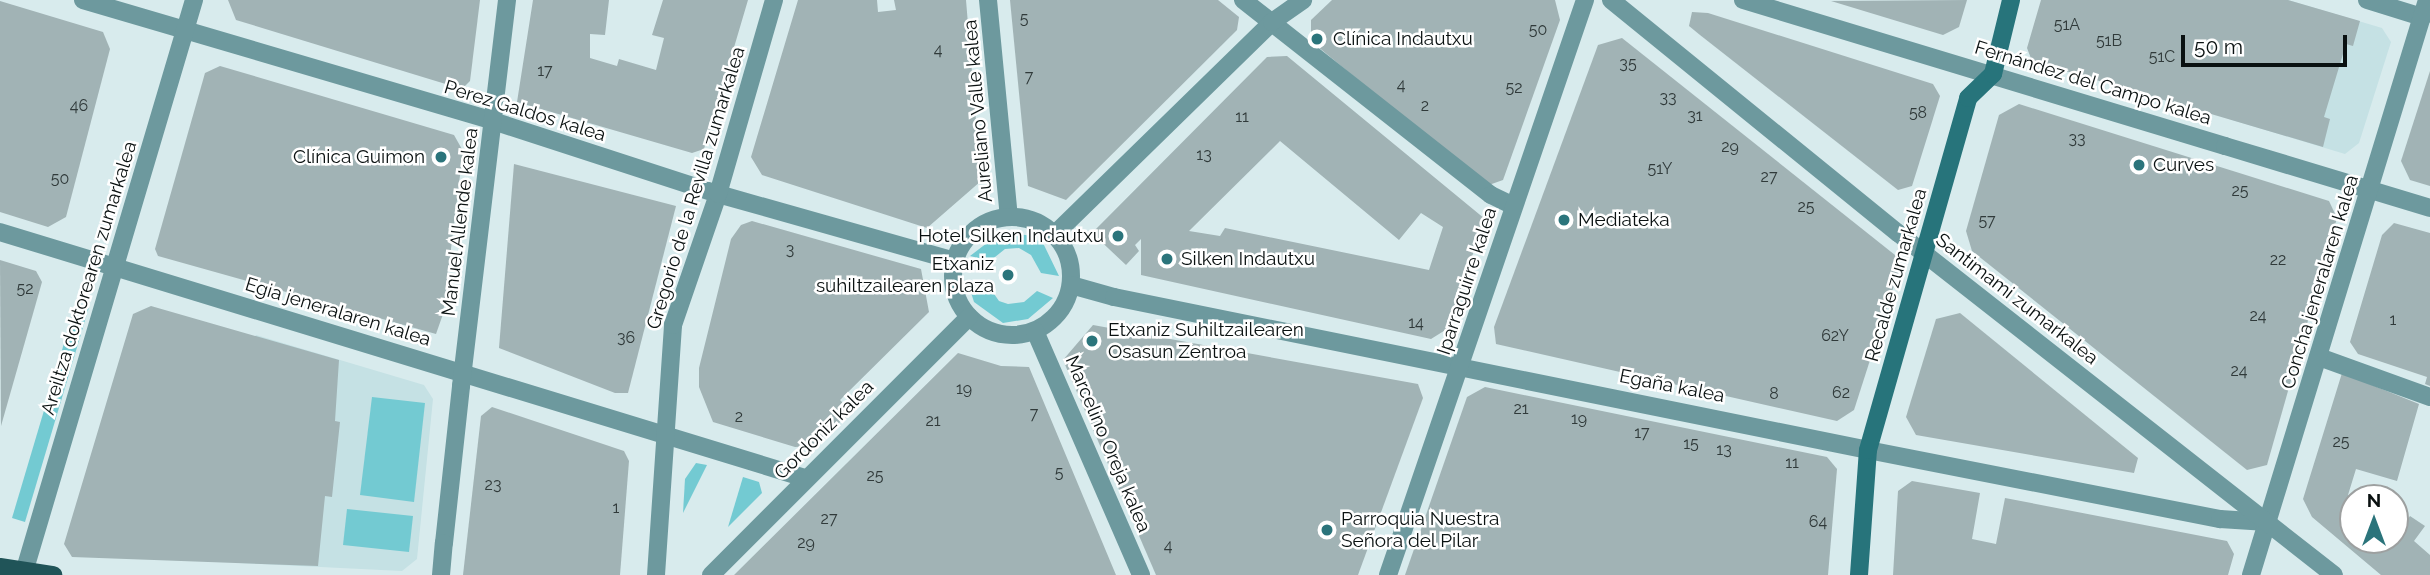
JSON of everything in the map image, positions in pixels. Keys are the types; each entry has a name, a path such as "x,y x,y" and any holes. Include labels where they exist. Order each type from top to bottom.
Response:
{"main road":[{"path":"1993,74 2011,0"},
{"name":"Recalde zumarkalea","path":"1859,575 1868,450 1968,98 1993,74"},
{"path":"0,566 53,575"}],"street":[{"name":"Perez Galdos kalea","path":"83,0 493,121 718,194 954,261"},
{"name":"Areiltza doktorearen zumarkalea","path":"25,569 194,0"},
{"name":"Manuel Allende kalea","path":"440,575 507,0"},
{"name":"Gregorio de la Revilla zumarkalea","path":"656,575 663,432 673,325 718,194 774,0"},
{"name":"Aureliano Valle kalea","path":"988,0 1009,217"},
{"path":"1243,0 1491,195 1514,206"},
{"path":"1054,235 1272,22 1303,0"},
{"name":"Iparraguirre kalea","path":"1388,575 1585,0"},
{"name":"Santimami zumarkalea","path":"1611,0 1924,254 2334,575"},
{"name":"Fernández del Campo kalea","path":"1743,0 2430,208"},
{"path":"2367,0 2425,8"},
{"name":"Concha jeneralaren kalea","path":"2251,575 2425,8"},
{"path":"1009,217 1041,225 1054,235 1065,249 1071,285 1062,307 1035,331 1000,334 969,317 953,285 954,261 975,230 1009,217"},
{"name":"Egia jeneralaren kalea","path":"0,232 462,379 663,432 805,478"},
{"name":"Egaña kalea","path":"1071,285 1868,450 2220,519 2267,522"},
{"name":"Gordoniz kalea","path":"711,575 805,478 969,317"},
{"name":"Marcelino Oreja kalea","path":"1035,331 1141,575"},
{"path":"2319,357 2430,397"}],"shaded area":[{"path":"2264,0 2288,0 2382,28 2391,42 2359,143 2345,154 2229,119"},
{"path":"1000,233 1026,235 1043,243 1059,276 1041,273 1031,255 1019,248 1005,249 990,261 970,256"},
{"path":"967,280 985,281 999,301 1008,304 1024,302 1037,291 1053,298 1028,319 1003,323 974,302"},
{"path":"76,303 89,307 25,522 12,518"},
{"path":"256,335 424,385 433,399 417,559 402,571 239,563"},
{"path":"372,397 425,403 414,502 360,495"},
{"path":"696,463 707,465 683,513 685,479"},
{"path":"743,477 759,482 762,493 728,527"},
{"path":"347,509 413,516 409,552 343,545"}],"building":[{"path":"228,0 480,0 470,81 462,89 236,20"},
{"path":"533,0 609,0 605,35 590,34 590,58 617,66 619,59 656,70 664,38 652,35 663,0 748,0 704,149 692,153 517,102"},
{"path":"798,0 877,0 878,12 896,10 894,0 966,0 981,181 927,228 762,175 751,157"},
{"path":"1010,0 1218,0 1239,17 1237,30 1066,200 1028,186"},
{"path":"1332,0 1555,0 1560,20 1503,180 1486,186 1311,41 1311,20"},
{"path":"1967,0 1959,27 1943,35 1831,1"},
{"path":"2041,0 2288,0 2360,21 2353,46 2346,44 2324,117 2330,119 2323,147 2032,61 2027,48"},
{"path":"0,1 103,32 110,49 66,217 48,227 0,212"},
{"path":"1692,12 1708,13 1933,84 1940,96 1912,186 1898,190 1700,35 1689,26"},
{"path":"1622,38 1895,255 1898,273 1854,410 1837,421 1496,344 1494,327 1598,45"},
{"path":"1287,56 1485,219 1447,329 1431,339 1141,275 1141,239 1135,245 1139,251 1126,265 1092,233 1267,57","holes":["1280,141 1399,240 1421,213 1443,227 1429,270 1225,228 1220,236 1189,231"]},
{"path":"220,66 454,135 463,151 443,314 436,334 158,256 155,249 205,73"},
{"path":"2430,71 2430,186 2410,180 2401,161"},
{"path":"2019,104 2329,201 2337,218 2267,465 2247,470 1972,251 1966,231 1999,115"},
{"path":"514,164 676,206 628,393 615,393 499,348"},
{"path":"752,221 921,269 929,312 840,400 852,412 812,446 795,447 713,422 699,387 699,368 731,239 741,225"},
{"path":"2394,223 2430,233 2430,386 2425,384 2427,377 2358,354 2350,342 2382,235"},
{"path":"0,260 36,271 42,282 1,426"},
{"path":"151,306 339,360 335,421 340,422 332,497 325,496 318,566 72,557 64,544 133,314"},
{"path":"1960,313 2138,458 2134,473 1916,435 1906,417 1936,319"},
{"path":"1093,325 1418,384 1423,398 1358,575 1156,575 1063,360"},
{"path":"958,353 1001,366 1029,367 1116,575 734,575"},
{"path":"2342,373 2419,404 2397,481 2356,469 2351,484 2339,484 2339,540 2312,517 2303,499"},
{"path":"1485,387 1827,457 1837,469 1828,575 1405,575 1467,397"},
{"path":"492,407 624,451 629,461 620,575 463,575 481,416"},
{"path":"1912,481 1980,493 1972,539 1996,544 2005,498 2227,541 2234,554 2228,575 1893,575 1898,491"},
{"path":"2409,517 2425,526 2414,541 2430,555 2430,575 2381,575 2356,554 2409,554"}],"place":[{"name":"Clínica Indautxu","path":"1317,39"},
{"name":"Clínica Guimon","path":"441,157"},
{"name":"Curves","path":"2139,165"},
{"name":"Mediateka","path":"1564,220"},
{"name":"Hotel Silken Indautxu","path":"1118,236"},
{"name":"Silken Indautxu","path":"1167,259"},
{"name":"Etxaniz suhiltzailearen plaza","path":"1008,275"},
{"name":"Etxaniz Suhiltzailearen Osasun Zentroa","path":"1092,341"},
{"name":"Parroquia Nuestra Señora del Pilar","path":"1327,530"}]}
